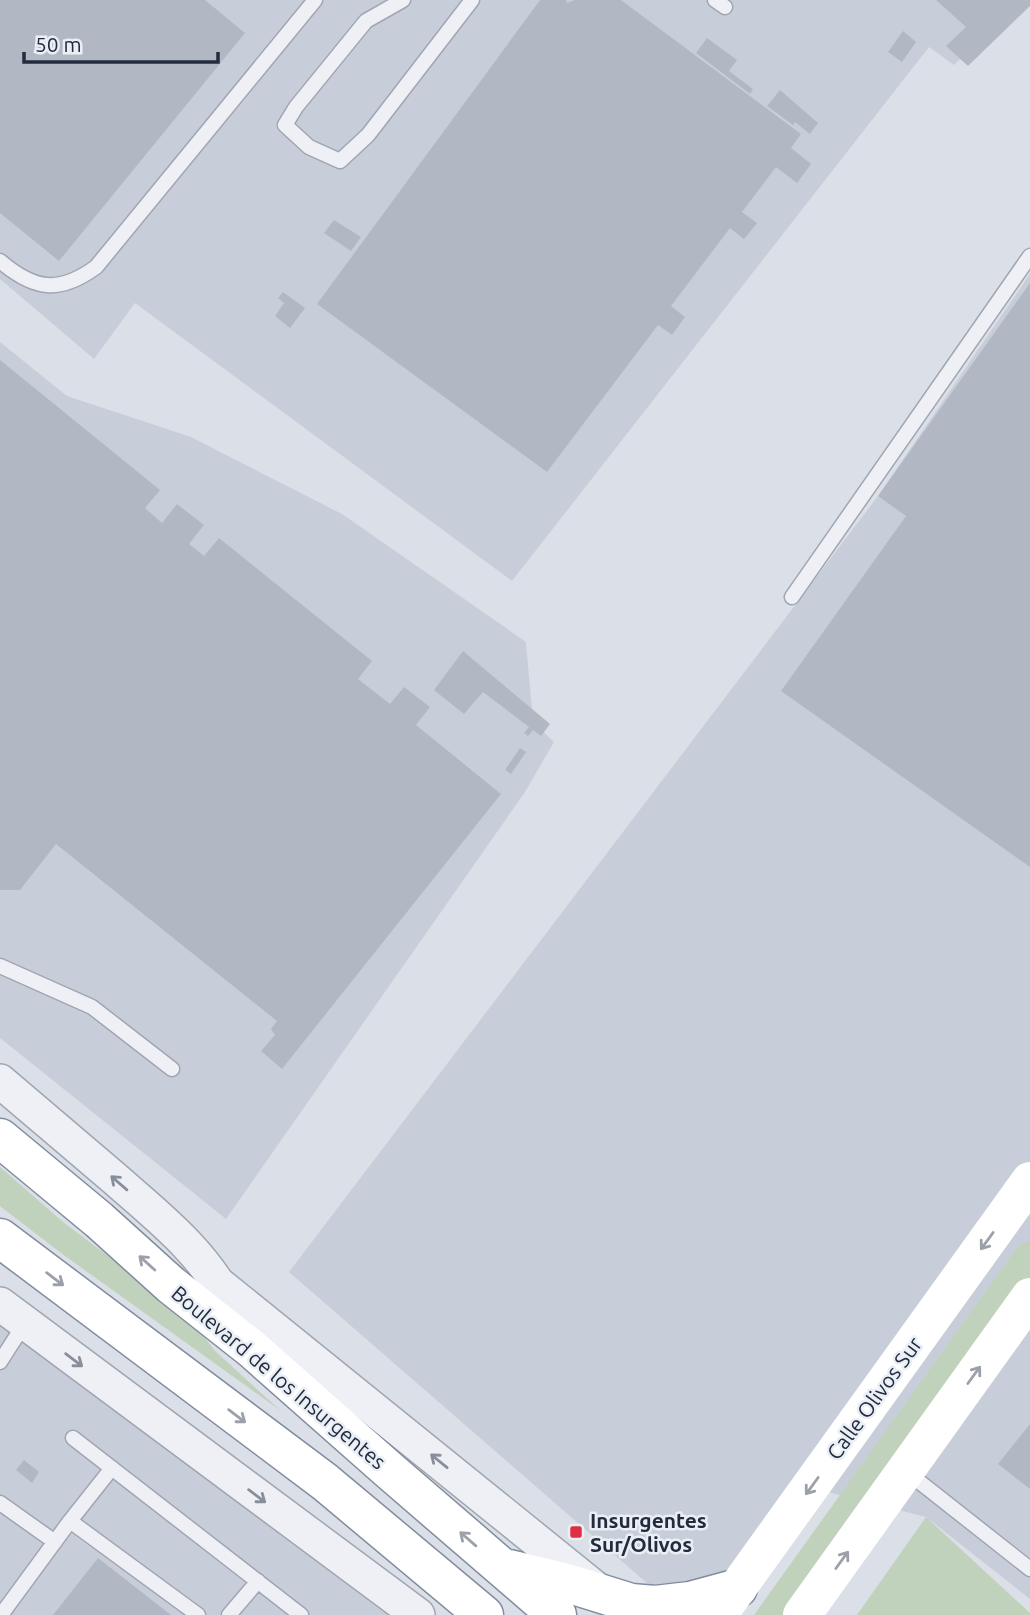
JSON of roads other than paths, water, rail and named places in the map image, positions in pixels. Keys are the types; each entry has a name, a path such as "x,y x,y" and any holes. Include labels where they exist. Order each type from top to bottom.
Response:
{"main road":[{"name":"Boulevard de los Insurgentes","path":"0,1138 99,1220 171,1285 252,1349 557,1615"},
{"name":"Calle Olivos Sur","path":"728,1602 1029,1185"},
{"path":"0,1238 325,1482 484,1615"},
{"path":"802,1615 1030,1297"},
{"path":"501,1567 631,1603 655,1605 690,1601 728,1602"}],"street":[{"path":"0,1081 193,1249 220,1285 252,1349"},
{"path":"220,1285 606,1597"},
{"path":"12,1314 418,1615"}],"lane":[{"path":"0,261 24,279 49,286 66,284 83,277 96,267 315,0"},
{"path":"403,0 366,20 296,107 285,125 309,147 340,161 368,135 472,0"},
{"path":"792,597 1030,256"},
{"path":"0,966 92,1007 172,1069"},
{"path":"0,1362 12,1314"},
{"path":"73,1438 301,1615"},
{"path":"1,1615 112,1468"},
{"path":"905,1471 1030,1569"},
{"path":"0,1503 55,1542"},
{"path":"70,1521 198,1615"},
{"path":"229,1615 258,1581"}],"place":[{"name":"Insurgentes Sur/Olivos","path":"576,1532"}]}
